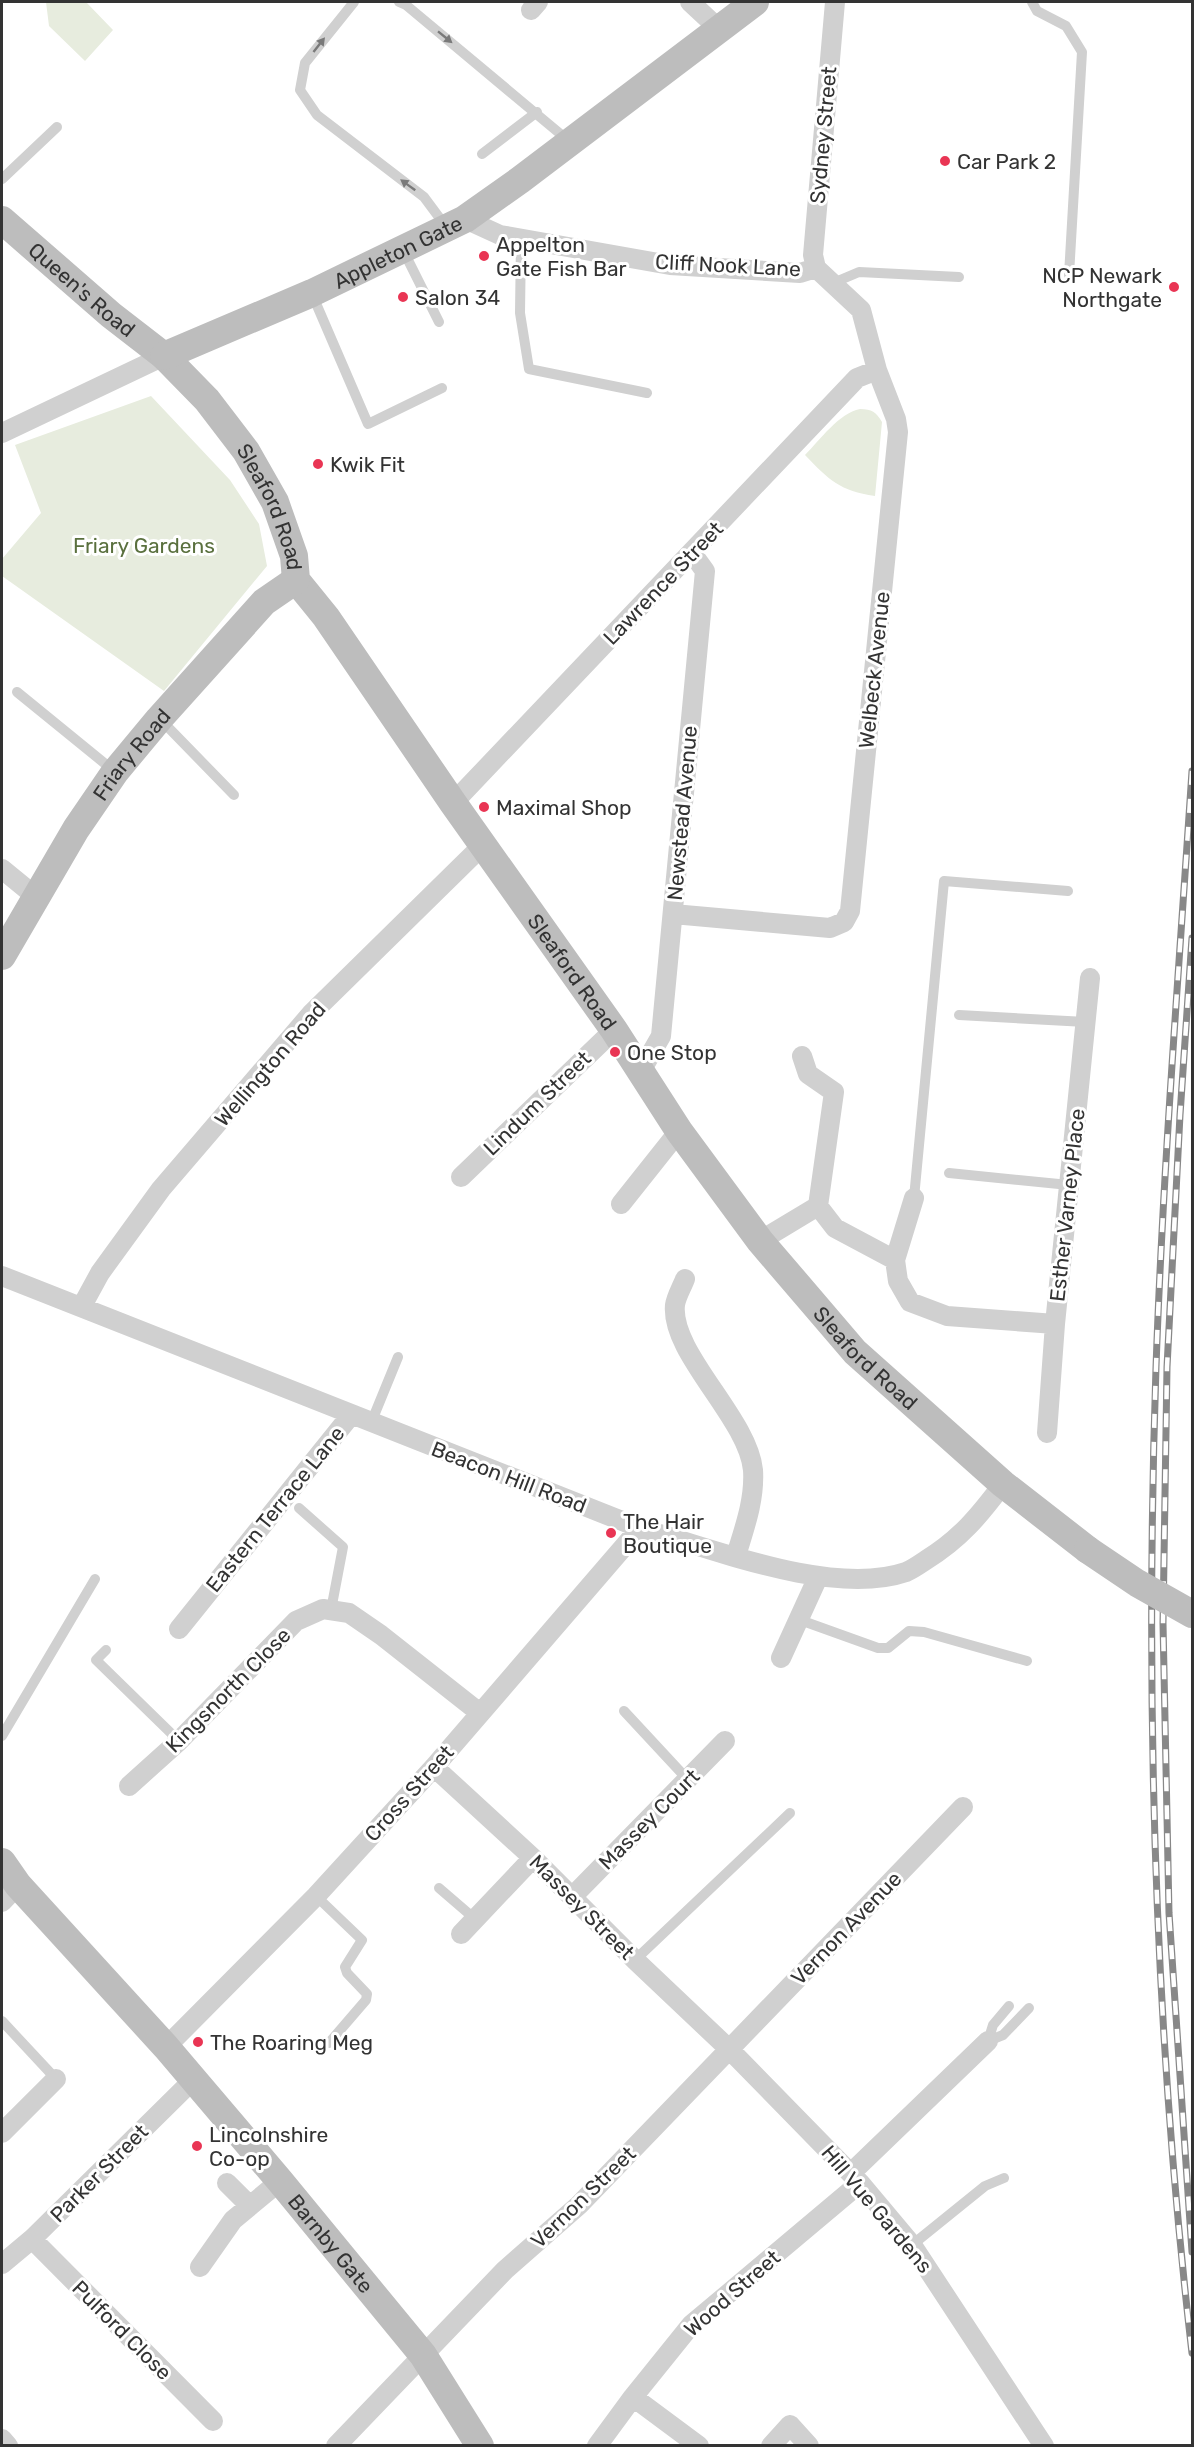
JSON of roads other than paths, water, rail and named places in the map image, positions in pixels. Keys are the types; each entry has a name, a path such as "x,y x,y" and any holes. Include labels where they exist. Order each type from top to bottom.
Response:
{"street":[{"path":"690,2 719,29"},
{"name":"Appleton Gate","path":"2,433 164,356 312,293 456,224 570,142 755,2"},
{"name":"Sydney Street","path":"816,268 813,255 835,2"},
{"name":"Queen's Road","path":"2,220 111,315 164,356"},
{"name":"Cliff Nook Lane","path":"456,224 521,240 670,265 800,273 816,268"},
{"name":"Welbeck Avenue","path":"673,914 830,928 844,922 850,911 898,432 896,419 877,370 861,310 816,268"},
{"name":"Sleaford Road","path":"164,356 207,400 246,451 275,502 294,556 296,580 326,617 453,803 614,1030 679,1131 760,1241 855,1352 1003,1484 1088,1550 1137,1583 1192,1614"},
{"name":"Lawrence Street","path":"453,803 856,378 877,370"},
{"name":"Newstead Avenue","path":"641,1071 661,1036 705,571 692,553"},
{"name":"Friary Road","path":"2,956 76,829 115,772 159,718 264,602 296,580"},
{"name":"Wellington Road","path":"82,1306 100,1273 161,1188 311,1014 484,844"},
{"path":"2,869 35,896"},
{"name":"Esther Varney Place","path":"1047,1432 1055,1324 1090,978"},
{"name":"Lindum Street","path":"461,1177 614,1030"},
{"path":"802,1056 808,1074 834,1092 818,1206 835,1228 895,1260"},
{"path":"621,1204 679,1131"},
{"path":"914,1198 895,1260 898,1281 910,1302 947,1316 1055,1324"},
{"path":"760,1241 818,1206"},
{"name":"Beacon Hill Road","path":"2,1275 371,1423 640,1527 736,1556 818,1577 864,1581 907,1571 949,1546 984,1510 1003,1484"},
{"path":"686,1280 675,1304 676,1329 742,1438 753,1469 751,1508 736,1556"},
{"name":"Eastern Terrace Lane","path":"179,1629 351,1415"},
{"name":"Cross Street","path":"165,2047 316,1896 434,1767 640,1527"},
{"path":"782,1658 818,1577"},
{"path":"1137,1583 1176,1590 1192,1598"},
{"name":"Kingsnorth Close","path":"129,1786 179,1741 296,1621 323,1609 331,1610"},
{"path":"331,1610 349,1613 381,1635 480,1713"},
{"name":"Massey Court","path":"572,1897 725,1741"},
{"name":"Massey Street","path":"434,1767 533,1858 635,1960 729,2049"},
{"name":"Vernon Avenue","path":"729,2049 963,1807"},
{"path":"461,1934 533,1858"},
{"name":"Barnby Gate","path":"2,1862 10,1894 165,2047 429,2349 480,2445"},
{"name":"Wood Street","path":"597,2445 691,2325 856,2178 988,2041"},
{"name":"Hill Vue Gardens","path":"729,2049 856,2178 912,2245 1044,2445"},
{"name":"Vernon Street","path":"336,2445 505,2270 579,2205 729,2049"},
{"path":"2,2133 56,2079"},
{"name":"Parker Street","path":"2,2264 32,2239 193,2080"},
{"path":"200,2267 232,2220 280,2181"},
{"path":"227,2183 250,2206"},
{"name":"Pulford Close","path":"32,2239 213,2421"},
{"path":"633,2397 699,2445"},
{"path":"771,2445 790,2425 809,2445"},
{"path":"2,2439 8,2445"}],"lane":[{"path":"354,2 305,63 300,90 317,115 456,224"},
{"path":"399,2 406,5 537,112 570,142"},
{"path":"1032,2 1037,10 1066,26 1082,52 1069,275"},
{"path":"482,154 537,112"},
{"path":"2,179 57,127"},
{"path":"521,240 520,313 529,369 647,393"},
{"path":"402,249 439,322"},
{"path":"833,283 858,273 959,277"},
{"path":"312,293 368,424 442,388"},
{"path":"17,692 115,772"},
{"path":"159,718 234,795"},
{"path":"914,1198 944,882 1068,891"},
{"path":"959,1015 1086,1022"},
{"path":"949,1173 1069,1185"},
{"path":"371,1423 398,1357"},
{"path":"299,1508 343,1547 331,1610"},
{"path":"2,1736 95,1579"},
{"path":"800,1620 878,1648 888,1648 909,1631 924,1632 1027,1661"},
{"path":"106,1650 96,1660 179,1741"},
{"path":"624,1711 688,1780"},
{"path":"635,1960 790,1813"},
{"path":"439,1888 475,1919"},
{"path":"316,1896 362,1940 345,1967 347,1973 367,1994 366,2000 330,2043"},
{"path":"988,2041 993,2025 1009,2006"},
{"path":"988,2041 1003,2035 1029,2008"},
{"path":"2,2021 56,2079"},
{"path":"912,2245 985,2186 1004,2178"}],"railway":[{"path":"1192,771 1159,1292 1152,1614 1156,1861 1161,1984 1179,2230 1192,2353"},
{"path":"1192,938 1167,1367 1163,1623 1169,1913 1192,2252"}],"place":[{"name":"Car Park 2","path":"945,161"},
{"name":"Appelton Gate Fish Bar","path":"484,256"},
{"name":"NCP Newark Northgate","path":"1174,287"},
{"name":"Salon 34","path":"403,297"},
{"name":"Kwik Fit","path":"318,464"},
{"name":"Maximal Shop","path":"484,807"},
{"name":"One Stop","path":"615,1052"},
{"name":"The Hair Boutique","path":"611,1533"},
{"name":"The Roaring Meg","path":"198,2042"},
{"name":"Lincolnshire Co-op","path":"197,2146"}],"park label":[{"name":"Friary Gardens","path":"144,545"}]}
